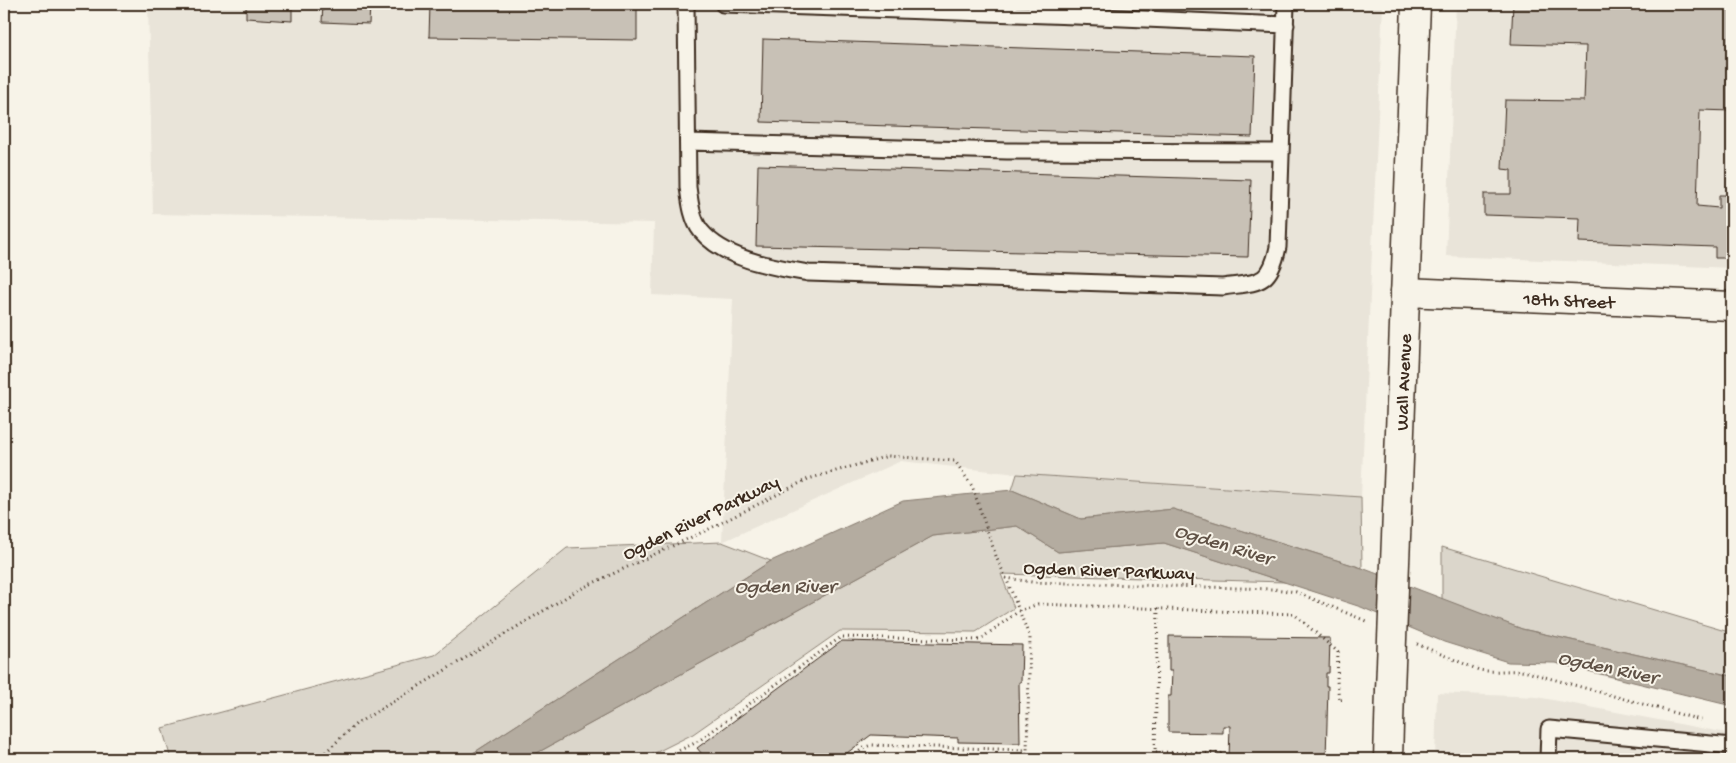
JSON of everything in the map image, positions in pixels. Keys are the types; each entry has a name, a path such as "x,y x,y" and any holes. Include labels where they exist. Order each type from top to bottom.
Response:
{"main road":[{"name":"Wall Avenue","path":"1388,759 1416,4"},
{"name":"18th Street","path":"1405,292 1732,306"}],"lane":[{"path":"686,4 688,187 691,208 701,231 722,249 760,264 808,273 1223,286 1256,282 1264,279 1271,273 1278,247 1286,4"},
{"path":"723,4 1026,9 1286,25"},
{"path":"688,142 1007,151 1282,152"},
{"path":"1548,759 1550,729 1732,746"}],"path":[{"name":"Ogden River Parkway","path":"318,759 356,724 578,590 709,529 808,479 888,456 956,461 972,486 997,560 1006,578 1032,582 1274,589 1296,592 1370,623"},
{"path":"1006,578 1030,638 1027,759"},
{"path":"661,759 697,742 841,637 979,640 1019,611 1038,604 1294,614 1338,652 1337,681 1339,700 1344,699"},
{"path":"1158,608 1156,752 1227,754 1227,759"},
{"path":"1416,643 1479,670 1487,672 1512,670 1527,672 1709,722"},
{"path":"853,759 858,751 872,745 1027,750"}],"shaded area":[{"path":"148,4 1383,4 1361,497 1017,474 901,461 722,542 733,299 652,295 654,223 153,214"},
{"path":"1456,4 1732,4 1732,268 1446,256"},
{"path":"1017,474 1361,497 1362,568 1173,509 1081,519 1012,490"},
{"path":"1017,526 1058,552 1164,543 1285,582 1001,574 1014,608 976,632 840,631 693,734 643,759 526,759 933,536"},
{"path":"722,542 771,561 464,759 171,759 162,728 434,655 567,548"},
{"path":"1442,547 1732,633 1732,676 1522,629 1442,600"},
{"path":"1437,693 1537,697 1732,734 1732,759 1435,759"}],"water":[{"name":"Ogden River","path":"1012,490 1081,519 1173,509 1362,568 1522,629 1732,676 1732,706 1555,663 1508,662 1444,642 1361,607 1164,543 1058,552 1017,526 933,536 526,759 464,759 771,561 903,501"}],"building":[{"path":"246,4 292,4 292,21 246,18"},
{"path":"323,4 370,4 369,24 322,22"},
{"path":"430,4 637,4 637,40 429,37"},
{"path":"1513,4 1732,4 1732,111 1700,110 1697,206 1719,208 1719,195 1732,195 1732,258 1715,258 1715,247 1579,242 1580,218 1484,215 1484,194 1511,194 1511,170 1502,169 1505,100 1584,101 1586,46 1511,44"},
{"path":"763,39 1255,56 1252,137 761,122"},
{"path":"758,165 1251,180 1248,257 756,246"},
{"path":"1169,636 1330,638 1329,673 1326,673 1326,686 1328,686 1326,759 1229,759 1230,726 1223,726 1223,733 1168,732 1168,696 1171,696 1172,671 1169,671"},
{"path":"842,641 1022,645 1021,682 1019,682 1020,743 958,742 958,738 871,735 839,759 706,759 697,748"}]}
